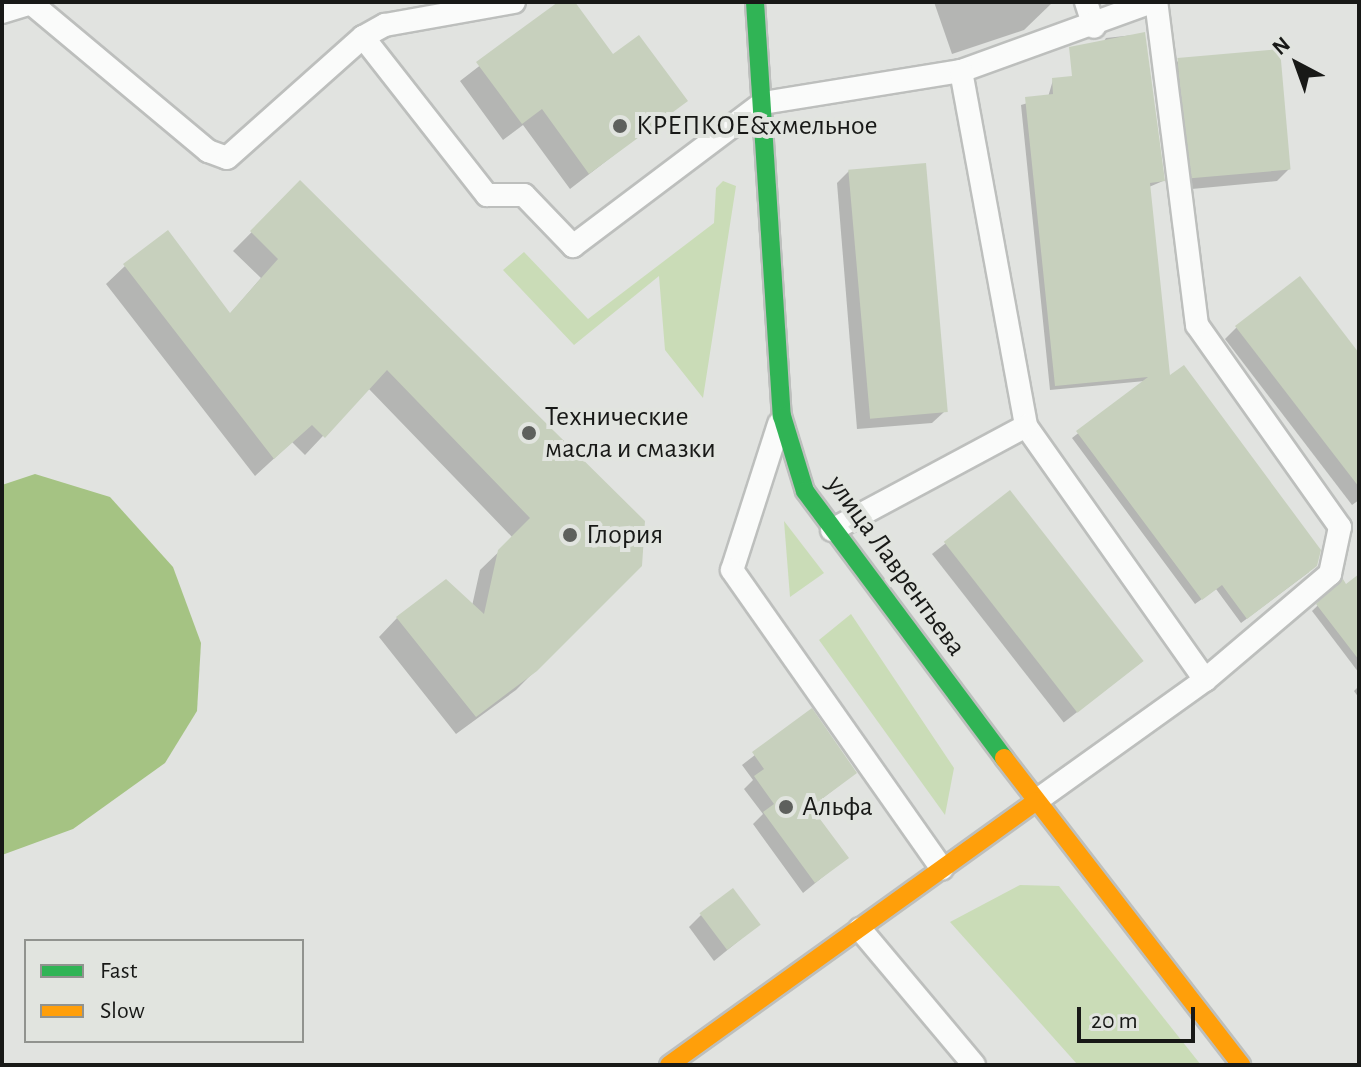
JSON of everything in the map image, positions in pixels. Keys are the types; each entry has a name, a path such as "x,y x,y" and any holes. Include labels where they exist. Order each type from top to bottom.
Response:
{"street":[{"name":"улица Лаврентьева","path":"755,2 782,416 805,491 1036,801 1241,1065"},
{"path":"669,1065 1036,801"}],"lane":[{"path":"2,12 31,3 208,151 227,158 363,37 385,25 514,2"},
{"path":"1086,2 1094,27"},
{"path":"363,37 487,195 524,195 573,246 763,103 961,71 1094,27 1154,2 1197,325 1340,527 1330,574 1205,680 1036,801"},
{"path":"961,71 1026,426 1205,680"},
{"path":"782,416 732,570 942,869"},
{"path":"832,530 1026,426"},
{"path":"860,929 974,1065"}],"shaded area":[{"path":"723,181 736,186 703,398 665,350 659,276 574,345 503,270 524,252 588,319 714,223 716,188"},
{"path":"35,474 110,497 173,567 201,643 197,711 165,763 73,829 2,855 2,485"},
{"path":"784,521 824,573 790,597"},
{"path":"851,614 954,768 945,815 819,640"},
{"path":"1020,885 1059,886 1201,1065 1077,1064 950,922"}],"building":[{"path":"558,2 575,2 613,54 639,35 688,101 589,174 542,109 522,124 476,62"},
{"path":"1145,32 1165,181 1150,183 1170,375 1184,365 1321,550 1317,566 1247,619 1222,585 1202,600 1076,431 1148,377 1055,386 1025,97 1053,94 1052,78 1072,76 1069,47"},
{"path":"1280,49 1291,170 1188,179 1177,58"},
{"path":"926,163 948,412 870,419 848,170"},
{"path":"300,180 645,521 642,566 537,671 476,717 396,617 446,579 484,614 498,550 530,518 387,370 325,438 312,425 274,459 123,264 168,230 230,313 278,259 250,231"},
{"path":"1300,276 1359,353 1359,487 1235,326"},
{"path":"1010,490 1144,661 1077,713 944,542"},
{"path":"1359,574 1359,660 1316,604 1343,579 1346,584"},
{"path":"812,708 857,773 811,807 849,858 815,883 763,812 774,804 754,776 764,769 752,752"},
{"path":"733,888 761,925 727,950 699,913"}],"traffic: fast":[{"path":"755,2 782,416 805,491 1004,758"}],"traffic: slow":[{"path":"1004,758 1241,1065"},
{"path":"669,1065 1036,801"}],"place":[{"name":"КРЕПКОЕ&хмельное","path":"620,126"},
{"name":"Технические масла и смазки","path":"529,433"},
{"name":"Глория","path":"570,535"},
{"name":"Альфа","path":"786,807"}]}
